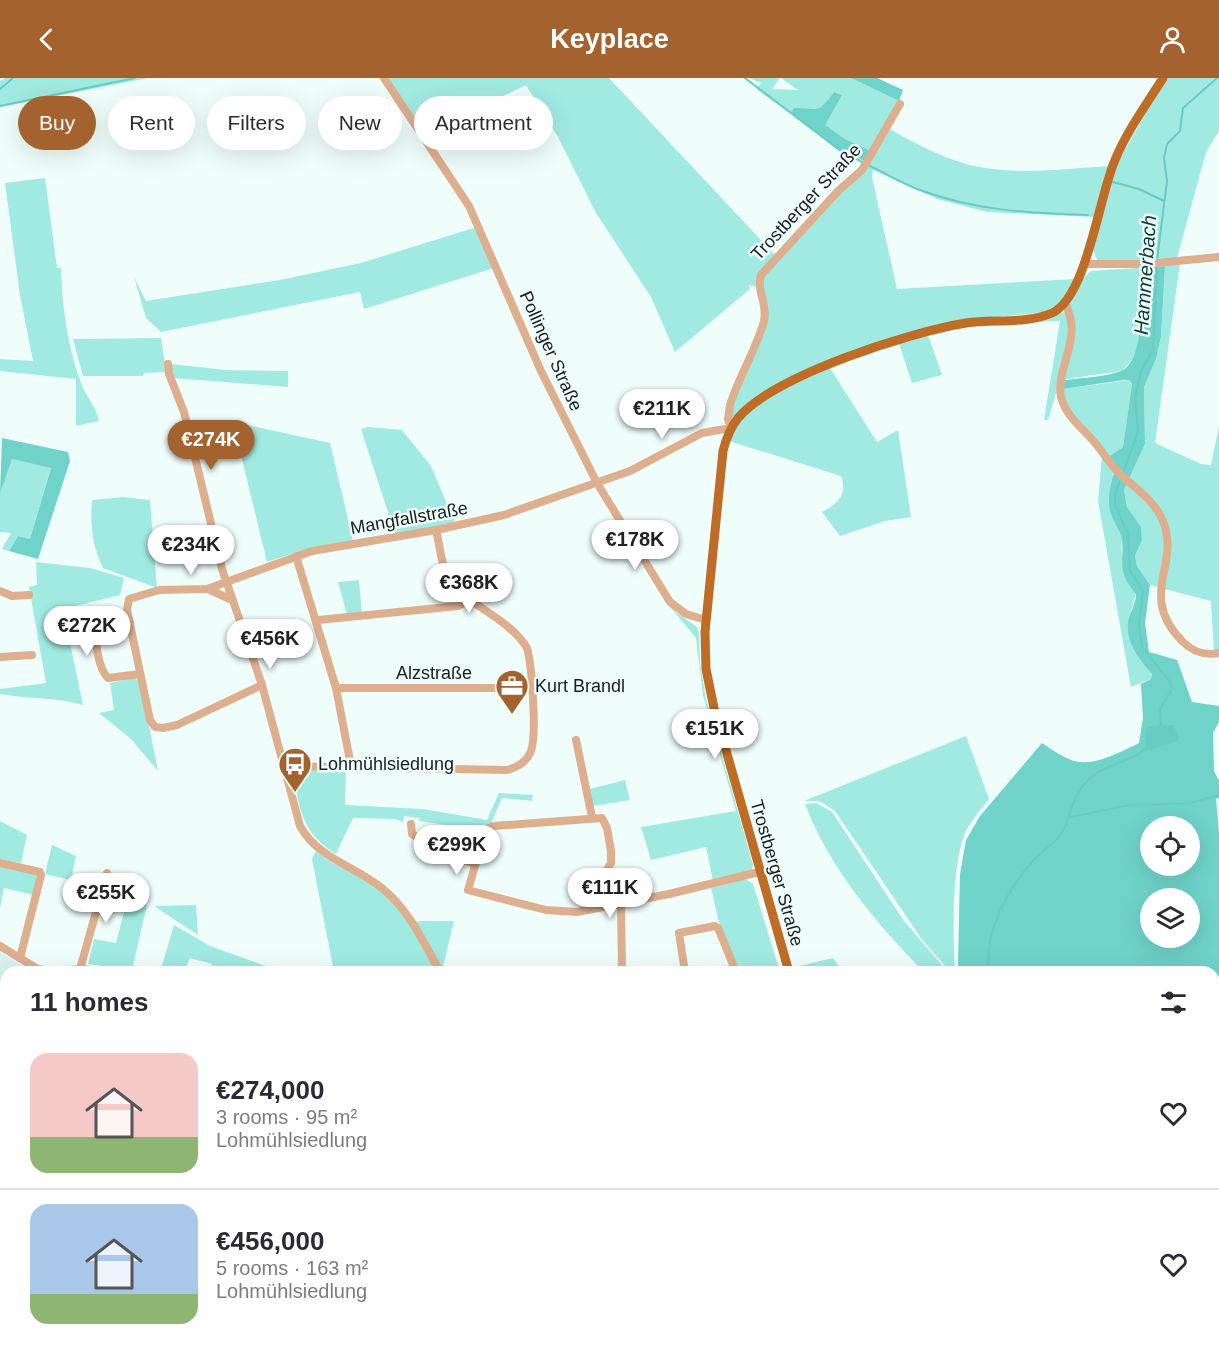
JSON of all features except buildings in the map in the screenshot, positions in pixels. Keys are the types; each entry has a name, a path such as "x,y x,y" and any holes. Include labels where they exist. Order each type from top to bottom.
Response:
{"main road":[{"path":"1065,303 1085,264 1110,170 1131,129 1162,78"},
{"name":"Trostberger Straße","path":"787,966 759,872 710,690 705,659 706,620 723,451 731,428 743,413 777,391 865,350 944,327 1052,313 1065,303"}],"street":[{"name":"Pollinger Straße","path":"384,78 470,206 541,371 597,483 670,602 686,614 706,620"},
{"name":"Trostberger Straße","path":"731,428 728,413 734,392 764,320 765,305 759,285 761,275 838,190 862,170 900,104"},
{"path":"1085,264 1151,264 1219,257"},
{"path":"1065,303 1071,324 1061,397 1070,416 1116,470 1154,506 1166,528 1167,543 1160,593 1166,617 1179,637 1193,650 1205,655 1219,653"},
{"path":"168,364 169,374 184,412 226,584 262,685 299,822 309,840 321,852 369,878 392,896 412,924 436,966"},
{"name":"Mangfallstraße","path":"226,584 296,555 436,530 504,515 637,468 702,433 731,428"},
{"path":"285,766 507,770 518,766 528,756 532,745 532,688 525,645 471,599 447,574 436,530"},
{"path":"296,555 318,620 336,688 351,766"},
{"path":"226,584 207,589 159,590 133,596 127,604 150,720 160,728 177,725 262,685"},
{"path":"207,589 233,601"},
{"path":"0,591 12,596 29,595"},
{"path":"318,620 458,606 471,599"},
{"path":"130,622 100,628 96,639 103,671 108,678 140,674"},
{"path":"0,657 32,654"},
{"name":"Alzstraße","path":"336,688 532,688"},
{"path":"576,740 592,817"},
{"path":"612,906 606,877 612,859 607,828 602,818 494,826 483,835 467,888 470,892 558,911 576,912 612,906 759,872"},
{"path":"411,824 412,834 433,850 473,863"},
{"path":"0,863 40,873 41,876 20,958"},
{"path":"81,966 107,873"},
{"path":"621,904 622,966"},
{"path":"684,966 679,933 715,926 718,928 734,966"},
{"path":"0,946 30,966"}],"shaded area":[{"path":"5,78 148,78 56,96 18,96 18,103 0,107 0,81"},
{"path":"387,78 609,78 775,255 759,274 756,287 749,285 750,289 675,352 651,297 596,213 553,129 553,96 533,96 526,85 503,96 414,96 414,118 402,100 402,96 399,96"},
{"path":"749,78 780,78 772,89 798,90 781,78 851,78 899,101 873,152 845,139 824,125 841,95 834,92 817,110 794,108 790,113 756,89 761,83"},
{"path":"851,78 877,78 903,90 899,101"},
{"path":"1165,78 1219,78 1219,131 1206,152 1177,258 1139,262 1102,262 1097,260 1093,250 1113,172"},
{"path":"834,92 842,95 825,125 845,139 873,152 867,162 838,150 790,113 794,108 817,109"},
{"path":"890,129 946,157 983,168 1037,171 1109,166 1094,217 987,212 937,199 873,170 872,177 897,289 1075,279 1061,302 1045,312 998,317 842,356 732,418 731,406 766,320 761,279 831,201 866,170"},
{"path":"45,178 57,268 61,268 64,313 70,344 83,388 99,421 76,426 76,379 0,371 0,359 33,361 20,295 5,183"},
{"path":"477,227 494,268 364,309 360,292 161,332 146,318 134,277 146,301 280,280 361,263"},
{"path":"1180,264 1155,443 1201,464 1211,465 1219,426 1219,651 1214,652 1211,601 1161,588 1169,536 1161,513 1158,516 1165,541 1158,587 1150,585 1137,566 1135,556 1142,540 1141,528 1127,507 1124,490 1145,444 1144,387 1156,359 1161,337 1165,266"},
{"path":"1165,266 1161,337 1156,359 1144,387 1145,444 1124,490 1127,507 1141,527 1142,540 1135,556 1137,566 1150,585 1145,623 1149,652 1177,660 1192,702 1219,706 1219,722 1213,733 1214,771 1219,781 1219,798 1216,799 1219,833 1219,966 958,966 960,874 966,840 980,816 1042,743 1071,760 1088,762 1106,758 1139,743 1143,718 1141,684 1151,679 1152,674 1138,656 1129,637 1128,622 1136,594 1124,574 1121,537 1110,508 1110,490 1116,467 1108,457 1123,447 1132,384 1129,380 1124,380 1063,389 1065,380 1108,375 1128,366 1140,333 1143,286 1148,283 1153,267"},
{"path":"1153,267 1148,283 1143,286 1138,344 1129,364 1121,371 1060,380 1048,420 1044,420 1060,321 1026,322 1065,312 1082,279 1091,271"},
{"path":"928,335 942,375 912,383 899,343"},
{"path":"161,338 166,372 144,373 143,376 83,376 73,339"},
{"path":"171,364 225,370 288,371 288,387 172,378"},
{"path":"830,368 877,442 898,430 911,517 885,521 840,536 822,512 840,498 843,488 841,476 729,441 741,420 759,404"},
{"path":"1129,380 1132,385 1123,447 1108,457 1073,417 1063,389"},
{"path":"233,422 330,443 353,540 294,553 267,562"},
{"path":"368,427 402,430 431,466 455,523 395,534 361,429"},
{"path":"2,438 68,452 70,461 38,559 9,551 18,536 30,539 51,468 12,459 0,494"},
{"path":"1102,455 1114,472 1109,503 1122,539 1121,549 1130,586 1136,594 1131,611 1152,674 1151,679 1131,687 1098,501"},
{"path":"12,459 51,467 30,539 18,536 9,551 2,549 11,533 0,532 0,494"},
{"path":"123,497 150,500 157,588 103,568 99,560 91,518 92,500"},
{"path":"36,562 90,568 124,578 120,595 63,609 83,705 0,694 0,689 46,683 29,587 37,585"},
{"path":"359,580 362,614 347,615 338,582"},
{"path":"666,602 697,627 699,633 700,664 706,699 753,865 752,870 713,881 706,847 651,860 641,827 736,811 703,695 696,638"},
{"path":"134,678 140,681 158,771 131,739 99,713 114,710 110,683"},
{"path":"1173,725 1179,737 1177,742 1146,751 1146,731 1149,727"},
{"path":"966,736 989,799 969,825 958,859 954,899 955,966 945,966 921,938 835,811 820,801 804,801"},
{"path":"346,769 345,805 423,809 487,820 499,793 533,795 532,801 502,798 491,823 481,830 419,821 420,818 404,816 403,822 394,819 353,818 336,854 324,846 304,819 293,772 294,770"},
{"path":"625,780 630,800 593,806 590,789"},
{"path":"816,803 832,812 904,921 943,966 918,966 889,934 841,873 815,828 805,804"},
{"path":"0,821 27,835 21,863 0,859"},
{"path":"52,845 76,856 71,880 45,874"},
{"path":"316,851 377,887 404,916 433,966 333,966 312,859"},
{"path":"0,866 37,874 33,895 4,888 0,908"},
{"path":"746,879 753,884 778,966 737,966 719,922 711,888"},
{"path":"129,892 147,905 133,966 88,964 94,939 116,943"},
{"path":"196,905 198,935 154,906"},
{"path":"418,921 454,921 443,966 439,966 415,923"},
{"path":"174,925 210,946 265,966 212,966 212,964 190,958 187,966 162,966"},
{"path":"0,952 22,966 0,966"},
{"path":"833,958 839,966 799,966"}],"waterway":[{"path":"0,89 13,78"},
{"path":"0,106 135,78"},
{"path":"745,78 841,151 864,163"},
{"name":"Hammerbach","path":"1157,260 1167,181 1164,158 1167,144 1180,131 1183,108 1217,78"},
{"path":"870,166 914,188 982,207 1024,212 1088,215"},
{"path":"1113,182 1139,189 1164,201"},
{"name":"Hammerbach","path":"1157,266 1153,350 1141,371 1135,397 1138,432 1115,495 1115,505 1128,534 1130,570 1143,591 1139,625 1142,647 1170,682 1172,689 1160,709 1161,728"},
{"name":"Hammerbach","path":"989,966 993,929 1006,900 1034,859 1061,834 1076,797 1085,783 1100,771 1135,756 1147,747"},
{"path":"1067,818 1124,806 1190,803 1219,795"}],"place":[{"name":"Kurt Brandl","path":"512,715"},
{"name":"Lohmühlsiedlung","path":"295,793"}]}
